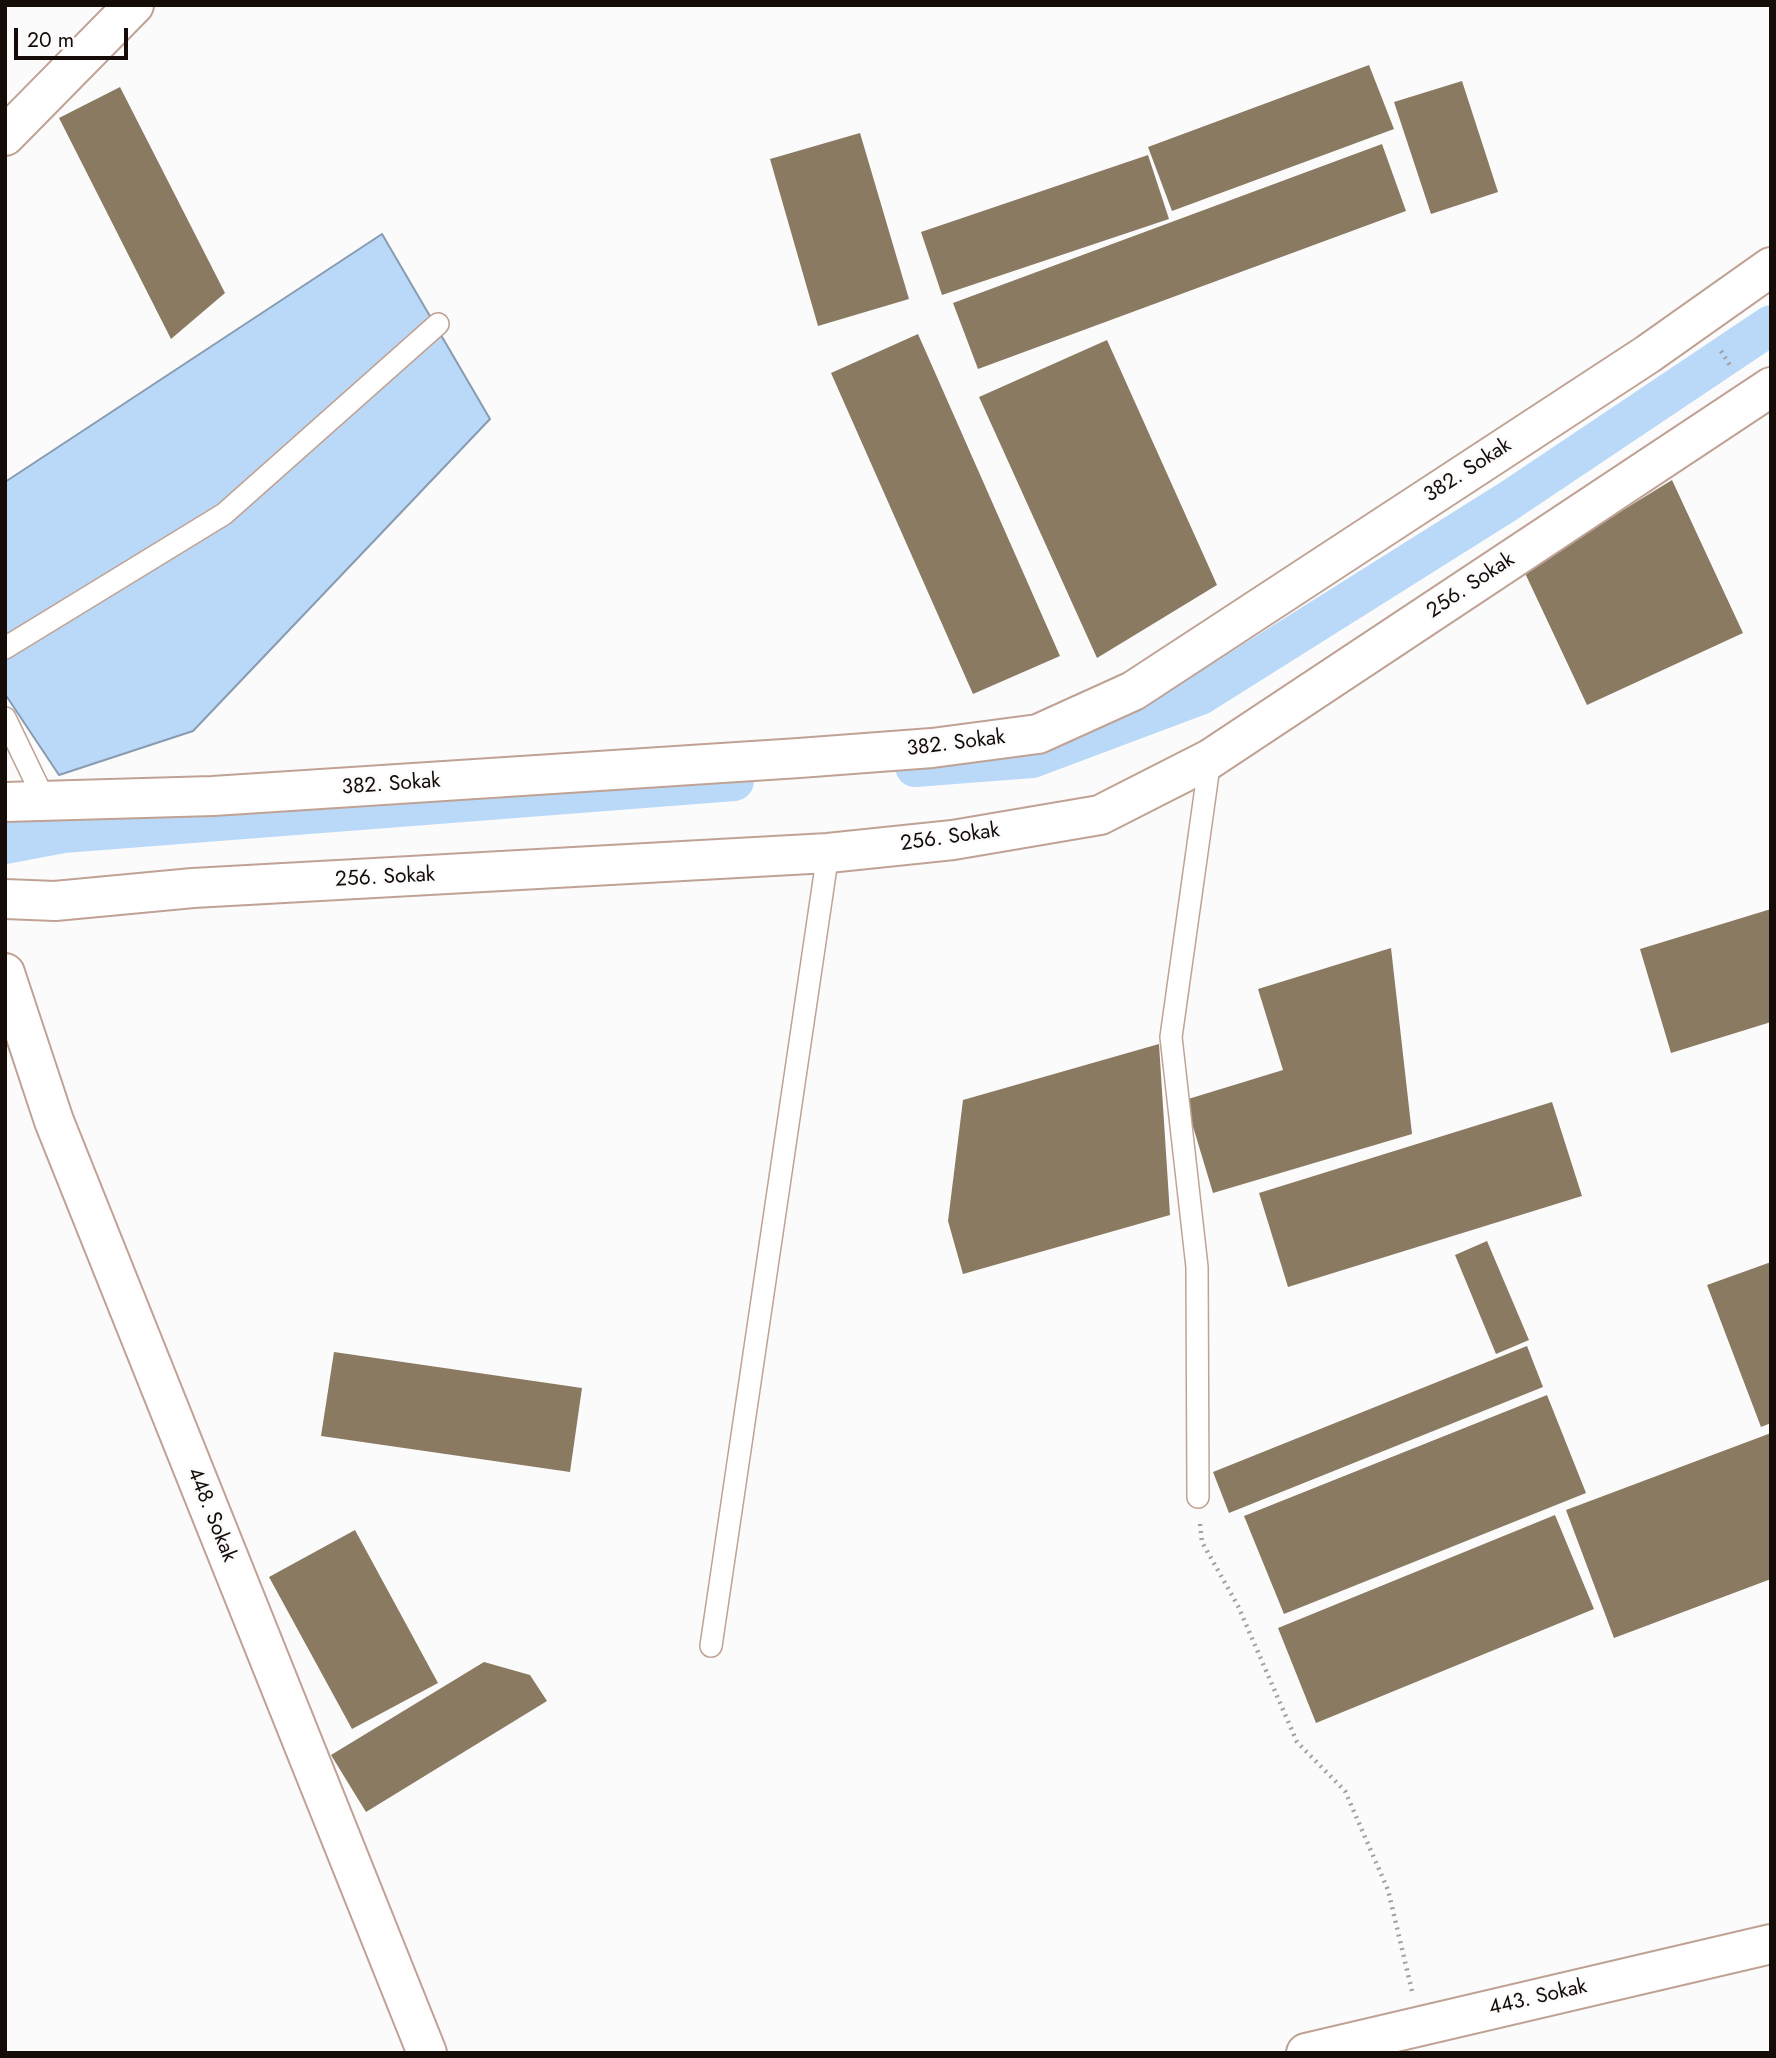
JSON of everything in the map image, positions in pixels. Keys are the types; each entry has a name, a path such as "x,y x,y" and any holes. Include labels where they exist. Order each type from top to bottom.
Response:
{"street":[{"path":"5,136 134,5"},
{"name":"382. Sokak","path":"5,802 213,796 799,758 932,748 1038,734 1133,691 1648,354 1771,267"},
{"name":"256. Sokak","path":"5,899 55,901 192,888 828,853 953,840 1100,815 1210,758 1771,387"},
{"name":"448. Sokak","path":"5,973 54,1121 427,2053"},
{"name":"443. Sokak","path":"1306,2053 1771,1944"}],"lane":[{"path":"5,648 223,514 438,324"},
{"path":"5,718 45,801"},
{"path":"1198,1497 1197,1267 1171,1037 1210,758"},
{"path":"711,1646 828,853"}],"path":[{"path":"1720,350 1735,373"},
{"path":"1198,1497 1202,1542 1238,1606 1297,1742 1345,1791 1388,1890 1420,2026"}],"water":[{"path":"382,234 490,419 193,731 59,775 5,694 5,482"}],"building":[{"path":"1369,65 1394,129 1172,211 1148,147"},
{"path":"1462,81 1498,192 1431,214 1394,102"},
{"path":"120,87 225,293 171,339 59,118"},
{"path":"860,133 909,299 818,326 770,159"},
{"path":"1382,144 1406,211 978,369 953,303"},
{"path":"1148,155 1169,219 942,295 921,232"},
{"path":"918,334 1060,656 973,694 831,373"},
{"path":"1107,340 1217,585 1097,658 979,397"},
{"path":"1672,480 1743,633 1587,705 1524,571"},
{"path":"1771,909 1771,1022 1671,1053 1640,949"},
{"path":"1391,948 1412,1134 1213,1193 1185,1100 1283,1070 1258,989"},
{"path":"1159,1044 1170,1215 963,1274 948,1221 963,1100"},
{"path":"1552,1102 1582,1196 1288,1287 1259,1193"},
{"path":"1487,1241 1529,1340 1496,1354 1455,1255"},
{"path":"1771,1262 1771,1423 1761,1427 1707,1285"},
{"path":"1527,1346 1543,1387 1229,1513 1213,1472"},
{"path":"334,1352 582,1388 570,1472 321,1436"},
{"path":"1547,1395 1586,1493 1284,1614 1244,1516"},
{"path":"1771,1433 1771,1579 1614,1638 1566,1510"},
{"path":"1555,1515 1594,1609 1316,1723 1278,1628"},
{"path":"355,1530 438,1683 352,1729 269,1577"},
{"path":"484,1662 530,1675 547,1701 366,1812 331,1755"}],"waterway":[{"path":"915,767 1032,758 1200,695 1507,502 1771,325"},
{"path":"5,844 63,833 734,781"}]}
